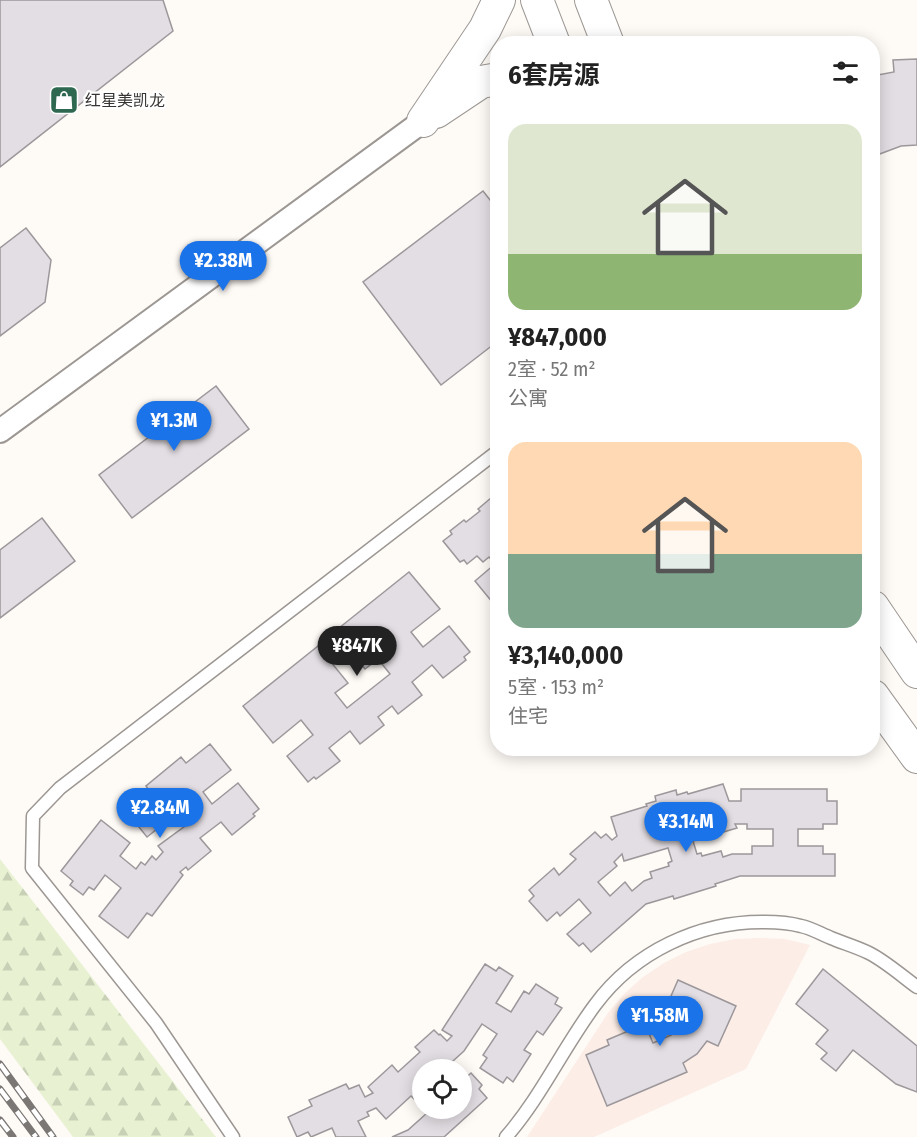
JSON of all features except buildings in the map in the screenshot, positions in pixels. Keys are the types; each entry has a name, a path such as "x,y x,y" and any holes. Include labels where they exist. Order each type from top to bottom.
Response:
{"main road":[{"path":"423,121 485,30 499,0"},
{"path":"537,0 551,36"},
{"path":"591,0 605,36"},
{"path":"423,121 481,82 490,80"},
{"path":"880,617 917,672"},
{"path":"880,706 917,757"}],"street":[{"path":"0,431 423,121"}],"lane":[{"path":"233,1137 156,1023 32,868 33,816 60,788 490,457"},
{"path":"506,1137 521,1119 596,1004 633,966 679,939 727,925 752,922 776,922 801,926 870,954 917,987"}],"shaded area":[{"path":"735,939 785,939 810,945 746,1069 594,1137 527,1137 608,1013 643,977 686,952 710,944"}],"green space":[{"path":"0,859 216,1137 73,1137 0,1039"}],"railway":[{"path":"0,1064 53,1137"},
{"path":"0,1089 36,1137"},
{"path":"0,1120 13,1137"}],"place":[{"name":"红星美凯龙","path":"64,100"}]}
